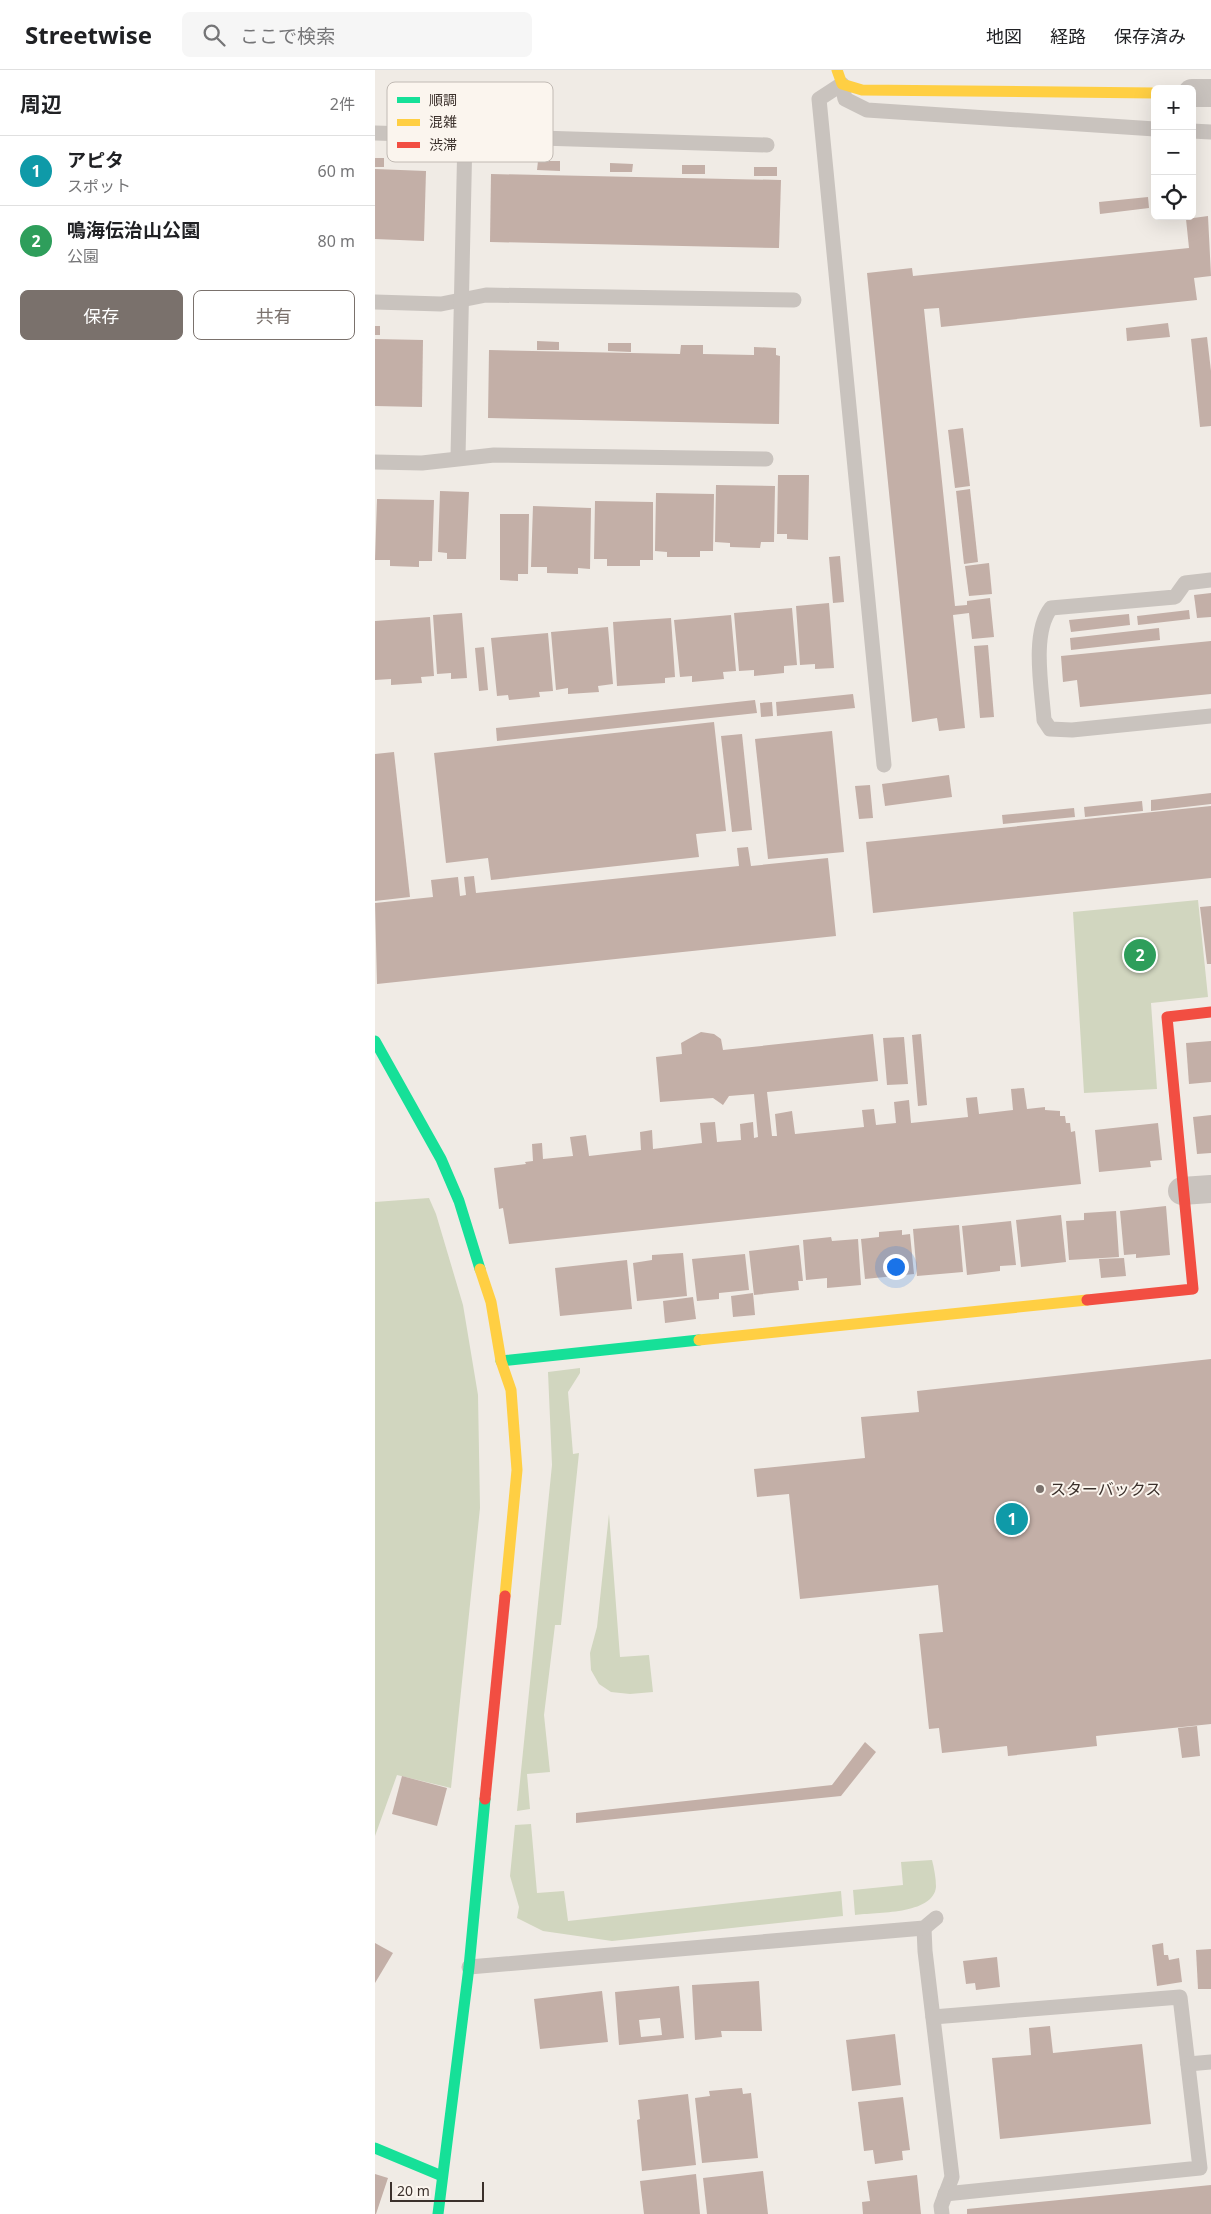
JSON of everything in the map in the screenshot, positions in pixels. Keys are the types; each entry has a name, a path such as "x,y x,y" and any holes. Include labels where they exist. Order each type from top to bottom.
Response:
{"street":[{"path":"839,77 862,90 1151,93"},
{"path":"1196,93 1211,93"},
{"path":"501,1361 1193,1289 1182,1192 1167,1017 1211,1012"},
{"path":"375,1041 441,1158 459,1201 491,1302 501,1361 511,1390 517,1470 469,1967 437,2214"},
{"path":"1182,1192 1211,1188"},
{"path":"375,2148 442,2176"}],"lane":[{"path":"839,77 845,99 867,110 1151,129"},
{"path":"839,77 819,99 884,765"},
{"path":"1196,131 1211,132"},
{"path":"553,138 767,145"},
{"path":"458,457 465,162"},
{"path":"375,302 441,304 486,295 794,300"},
{"path":"375,462 422,463 458,457 493,455 766,460"},
{"path":"1211,580 1185,583 1175,597 1051,608 1046,615 1039,654 1045,720 1051,729 1072,730 1211,716"},
{"path":"469,1967 924,1928 936,1918"},
{"path":"924,1928 952,2176 941,2206 942,2214"},
{"path":"933,2017 1180,1997 1200,2168 945,2194"},
{"path":"1188,2064 1211,2062"}],"green space":[{"path":"1198,900 1208,997 1151,1003 1157,1089 1084,1093 1073,912"},
{"path":"429,1198 436,1214 463,1305 478,1395 480,1508 451,1788 397,1775 375,1836 375,1202"},
{"path":"580,1368 580,1373 568,1392 573,1454 579,1453 561,1625 555,1625 544,1715 550,1772 527,1774 530,1809 517,1811 552,1465 548,1372"},
{"path":"609,1514 620,1657 649,1655 653,1692 630,1694 611,1692 599,1684 591,1670 590,1653 597,1627"},
{"path":"531,1824 537,1893 564,1891 568,1921 841,1891 843,1916 612,1941 543,1931 517,1918 519,1907 510,1876 515,1825"},
{"path":"932,1860 936,1887 933,1896 925,1903 902,1910 855,1915 853,1890 903,1885 901,1862"}],"building":[{"path":"375,158 384,158 384,167 375,167"},
{"path":"560,161 560,171 537,170 538,162"},
{"path":"610,163 633,164 632,172 610,172"},
{"path":"682,165 705,165 705,174 682,174"},
{"path":"754,167 777,167 777,176 754,176"},
{"path":"375,169 426,171 424,241 375,239"},
{"path":"491,174 781,180 779,248 490,242"},
{"path":"1148,197 1149,208 1100,214 1099,202"},
{"path":"1208,216 1211,276 1194,278 1197,300 941,327 939,308 924,309 955,606 967,605 967,601 990,598 994,637 972,639 969,613 953,615 965,728 939,731 937,718 912,722 867,273 912,268 913,276 1189,248 1186,220 1196,220 1196,218"},
{"path":"1168,323 1170,337 1127,341 1126,328"},
{"path":"375,326 380,326 380,335 375,335"},
{"path":"1207,337 1211,371 1211,426 1200,427 1191,339"},
{"path":"375,339 423,340 422,407 375,406"},
{"path":"537,341 559,342 559,350 537,350"},
{"path":"608,343 631,343 631,352 608,351"},
{"path":"681,345 703,345 703,354 754,355 754,347 776,348 776,355 780,356 779,424 488,418 489,350 680,354"},
{"path":"963,428 970,486 955,488 948,430"},
{"path":"778,475 809,475 808,540 787,539 787,534 777,534"},
{"path":"716,485 775,486 774,542 761,542 760,548 730,547 730,543 715,542"},
{"path":"970,489 978,562 964,564 956,491"},
{"path":"440,491 469,492 466,559 447,559 447,553 438,552"},
{"path":"656,493 714,494 713,551 700,551 700,557 667,557 667,552 655,551"},
{"path":"377,499 434,500 432,561 419,561 419,567 390,566 390,560 375,560"},
{"path":"595,501 653,502 653,560 640,560 640,566 607,566 607,559 594,559"},
{"path":"533,506 591,508 590,569 578,568 578,574 547,573 547,567 531,567"},
{"path":"500,514 529,514 528,574 518,574 518,581 500,580"},
{"path":"840,556 844,602 833,603 829,557"},
{"path":"989,563 992,594 969,596 965,566"},
{"path":"1211,593 1211,617 1197,618 1194,595"},
{"path":"829,603 834,668 815,669 815,664 800,665 796,606"},
{"path":"792,608 797,665 784,666 784,673 754,676 754,670 739,671 734,613"},
{"path":"1189,610 1190,619 1138,625 1137,616"},
{"path":"462,613 467,678 451,679 451,673 437,674 433,615"},
{"path":"1129,614 1130,625 1071,632 1069,620"},
{"path":"731,615 736,671 723,672 724,679 692,682 692,676 680,677 674,620"},
{"path":"430,617 434,676 421,677 422,683 391,685 391,679 375,680 375,621"},
{"path":"671,618 675,677 665,678 665,683 617,686 613,622"},
{"path":"608,627 613,684 598,686 599,692 568,694 568,688 556,690 551,632"},
{"path":"1159,628 1160,640 1071,650 1070,638"},
{"path":"548,633 553,691 539,692 540,697 509,700 508,695 497,696 491,638"},
{"path":"1211,641 1211,694 1080,707 1077,680 1063,682 1061,656"},
{"path":"988,645 994,717 980,718 974,646"},
{"path":"484,647 488,690 479,691 475,648"},
{"path":"853,694 855,708 777,716 776,702"},
{"path":"755,700 757,713 497,741 496,728"},
{"path":"772,702 773,716 761,717 760,703"},
{"path":"714,722 726,831 696,834 699,857 491,880 488,858 446,863 434,753"},
{"path":"832,731 844,852 768,859 755,739"},
{"path":"742,734 752,830 732,832 721,736"},
{"path":"394,752 410,897 375,901 375,754"},
{"path":"949,775 952,797 885,806 882,784"},
{"path":"870,785 873,818 859,819 855,786"},
{"path":"1211,793 1211,804 1151,811 1151,800"},
{"path":"1142,801 1143,811 1085,817 1084,807"},
{"path":"1211,806 1211,878 873,913 866,842"},
{"path":"1074,808 1075,817 1003,824 1002,815"},
{"path":"748,847 751,866 828,858 836,936 377,984 375,903 433,897 431,880 458,877 460,896 466,895 464,877 474,876 476,893 739,866 737,848"},
{"path":"1211,906 1211,964 1207,964 1200,907"},
{"path":"701,1032 714,1034 721,1039 723,1050 873,1034 878,1081 767,1092 772,1136 777,1136 775,1114 792,1111 795,1134 864,1127 862,1110 874,1109 876,1125 896,1123 894,1102 909,1100 911,1123 968,1117 966,1098 977,1097 979,1114 1013,1110 1011,1089 1024,1088 1027,1109 1045,1107 1045,1110 1060,1111 1060,1116 1065,1116 1066,1123 1070,1123 1071,1132 1075,1131 1081,1184 509,1244 503,1208 499,1209 494,1168 526,1164 525,1162 533,1161 532,1144 542,1143 543,1159 573,1156 570,1137 586,1135 589,1156 641,1150 640,1132 652,1130 653,1149 702,1143 700,1123 715,1122 717,1142 741,1140 740,1124 753,1122 754,1138 758,1137 754,1094 729,1096 723,1105 713,1098 660,1102 656,1057 682,1054 681,1043"},
{"path":"921,1034 927,1105 918,1106 912,1035"},
{"path":"904,1037 908,1084 887,1085 883,1038"},
{"path":"1211,1041 1211,1082 1189,1084 1186,1043"},
{"path":"1211,1115 1211,1153 1197,1154 1193,1117"},
{"path":"1158,1123 1162,1160 1150,1161 1151,1167 1099,1172 1095,1130"},
{"path":"1166,1206 1170,1255 1136,1258 1136,1254 1124,1255 1120,1211"},
{"path":"1116,1211 1119,1257 1069,1260 1066,1221 1084,1220 1084,1213"},
{"path":"1061,1215 1066,1262 1021,1267 1016,1220"},
{"path":"1011,1221 1016,1265 1000,1266 1000,1271 967,1275 962,1226"},
{"path":"959,1225 963,1272 917,1276 913,1229"},
{"path":"902,1230 902,1235 910,1234 914,1274 865,1279 861,1239 879,1237 879,1232"},
{"path":"831,1237 832,1241 858,1239 861,1285 827,1288 827,1278 806,1280 803,1240"},
{"path":"799,1245 803,1281 798,1281 799,1290 754,1295 749,1251"},
{"path":"683,1253 687,1296 637,1301 633,1263 652,1260 652,1255"},
{"path":"745,1254 749,1290 719,1293 719,1299 697,1301 692,1259"},
{"path":"1124,1258 1126,1276 1101,1278 1099,1259"},
{"path":"627,1260 632,1309 560,1316 555,1268"},
{"path":"753,1293 755,1315 733,1317 731,1296"},
{"path":"693,1297 696,1319 665,1323 663,1301"},
{"path":"1211,1359 1211,1724 1096,1736 1097,1746 1008,1756 1007,1746 942,1753 939,1728 929,1729 919,1634 943,1632 938,1585 800,1599 789,1494 757,1497 754,1469 865,1458 861,1417 919,1412 917,1391"},
{"path":"1197,1726 1200,1756 1182,1758 1178,1728"},
{"path":"865,1742 876,1752 841,1796 576,1823 576,1813 832,1785"},
{"path":"402,1776 447,1788 437,1826 392,1814"},
{"path":"375,1943 393,1953 375,1983"},
{"path":"1163,1943 1164,1955 1168,1955 1169,1960 1179,1958 1182,1982 1157,1986 1152,1945"},
{"path":"1211,1949 1211,1989 1198,1989 1196,1950"},
{"path":"997,1957 1000,1987 976,1990 975,1983 966,1984 963,1961"},
{"path":"759,1981 762,2031 721,2031 722,2037 695,2040 692,1985"},
{"path":"679,1986 684,2038 619,2045 615,1992","holes":["660,2018 662,2035 641,2037 639,2020"]},
{"path":"602,1991 608,2042 540,2049 534,1999"},
{"path":"1050,2026 1053,2053 1142,2044 1151,2124 1000,2139 992,2058 1031,2055 1029,2028"},
{"path":"895,2034 901,2085 852,2091 846,2040"},
{"path":"742,2088 743,2094 751,2093 758,2158 702,2163 695,2098 710,2096 709,2091"},
{"path":"688,2094 696,2165 642,2171 637,2120 640,2119 638,2100"},
{"path":"903,2097 910,2150 902,2151 903,2160 875,2164 873,2150 864,2151 858,2102"},
{"path":"763,2171 768,2214 707,2214 703,2178"},
{"path":"375,2174 388,2178 376,2214 375,2214"},
{"path":"696,2174 700,2214 644,2214 640,2181"},
{"path":"917,2175 921,2214 863,2214 862,2202 870,2201 867,2181"},
{"path":"1211,2185 1211,2214 967,2214 967,2209"}],"traffic: fast":[{"path":"375,1041 441,1159 459,1201 480,1269"},
{"path":"501,1361 699,1340"},
{"path":"438,2214 469,1967 485,1799"},
{"path":"375,2148 442,2176"}],"traffic: slow":[{"path":"837,70 842,84 862,90 1151,93"},
{"path":"480,1269 491,1302 501,1361 511,1390 517,1470 505,1596"},
{"path":"699,1340 1087,1300"}],"traffic: jam":[{"path":"1087,1300 1193,1289 1167,1017 1211,1012"},
{"path":"485,1799 505,1596"}],"place":[{"name":"鳴海伝治山公園","path":"1140,955"},
{"name":"スターバックス","path":"1040,1489"},
{"name":"アピタ","path":"1012,1519"}]}
